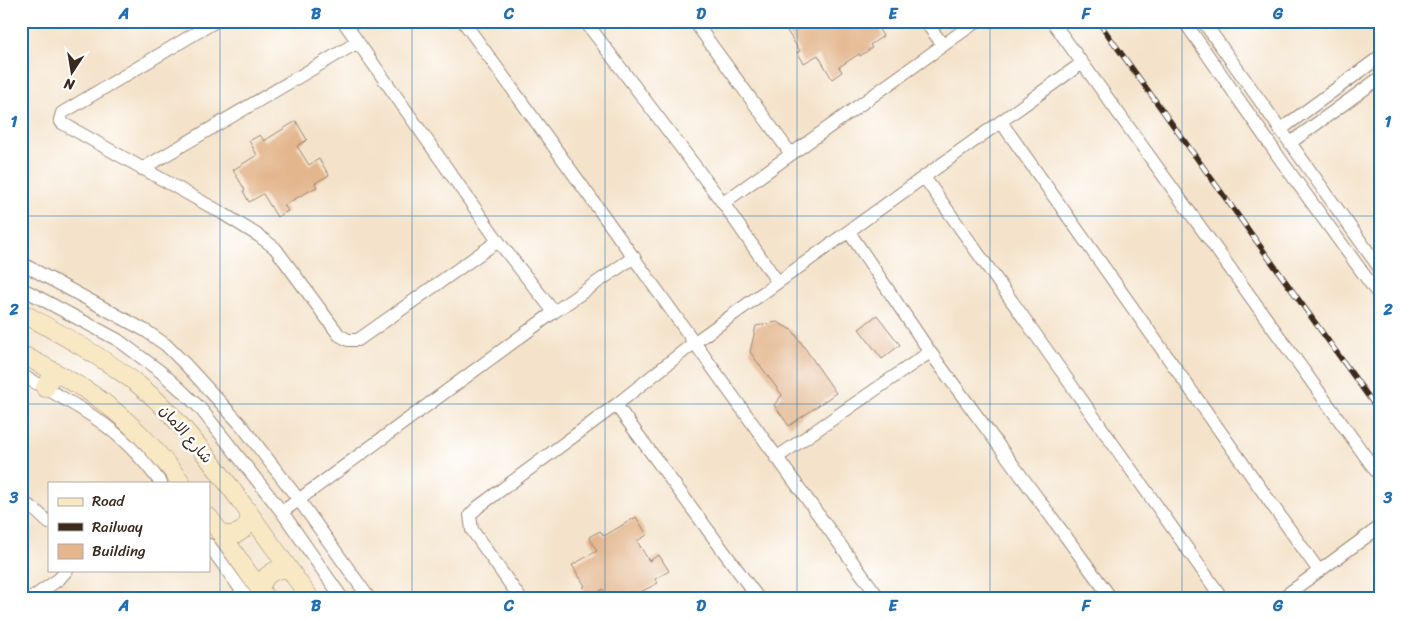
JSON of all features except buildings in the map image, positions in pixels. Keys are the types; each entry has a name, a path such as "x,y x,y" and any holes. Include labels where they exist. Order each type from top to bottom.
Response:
{"street":[{"path":"21,24 25,21"},
{"path":"216,21 62,113 60,120 64,126 260,236 275,248 339,335 348,340 358,340 498,241"},
{"path":"343,21 498,241 554,312"},
{"path":"464,21 776,458 879,598"},
{"path":"585,21 723,203 777,281"},
{"path":"694,21 791,154"},
{"path":"925,21 943,45"},
{"path":"723,203 977,21"},
{"path":"1052,21 1381,478"},
{"path":"1184,21 1283,163 1381,298"},
{"path":"1203,21 1381,270"},
{"path":"142,169 358,42"},
{"path":"1280,130 1381,56"},
{"path":"520,598 472,530 470,515 478,507 616,405 695,342 777,281 849,232 1082,63"},
{"path":"1283,163 1293,149 1381,77"},
{"path":"1001,122 1319,571"},
{"path":"924,177 1222,598"},
{"path":"849,232 930,352 1111,598"},
{"path":"282,512 554,312 634,257"},
{"path":"21,262 138,327 166,345 243,427 299,500 369,598"},
{"path":"21,288 118,340 161,372 200,408 282,512 342,598"},
{"name":"شارع الامان","path":"21,312 97,356 126,376 160,404 179,423 236,493 310,598"},
{"path":"776,458 930,352"},
{"path":"21,354 87,390 130,424 156,450 181,482"},
{"path":"45,388 54,372"},
{"path":"21,375 100,421 126,443 146,464 159,482"},
{"path":"616,405 758,598"},
{"path":"21,501 34,509 48,522"},
{"path":"214,539 241,532 249,521 249,512"},
{"path":"210,521 214,539 258,595"},
{"path":"1282,598 1381,526"},
{"path":"258,595 263,580 271,572 280,569 290,570"},
{"path":"32,598 59,579 64,572"}],"railway":[{"path":"1098,21 1381,414"}]}
